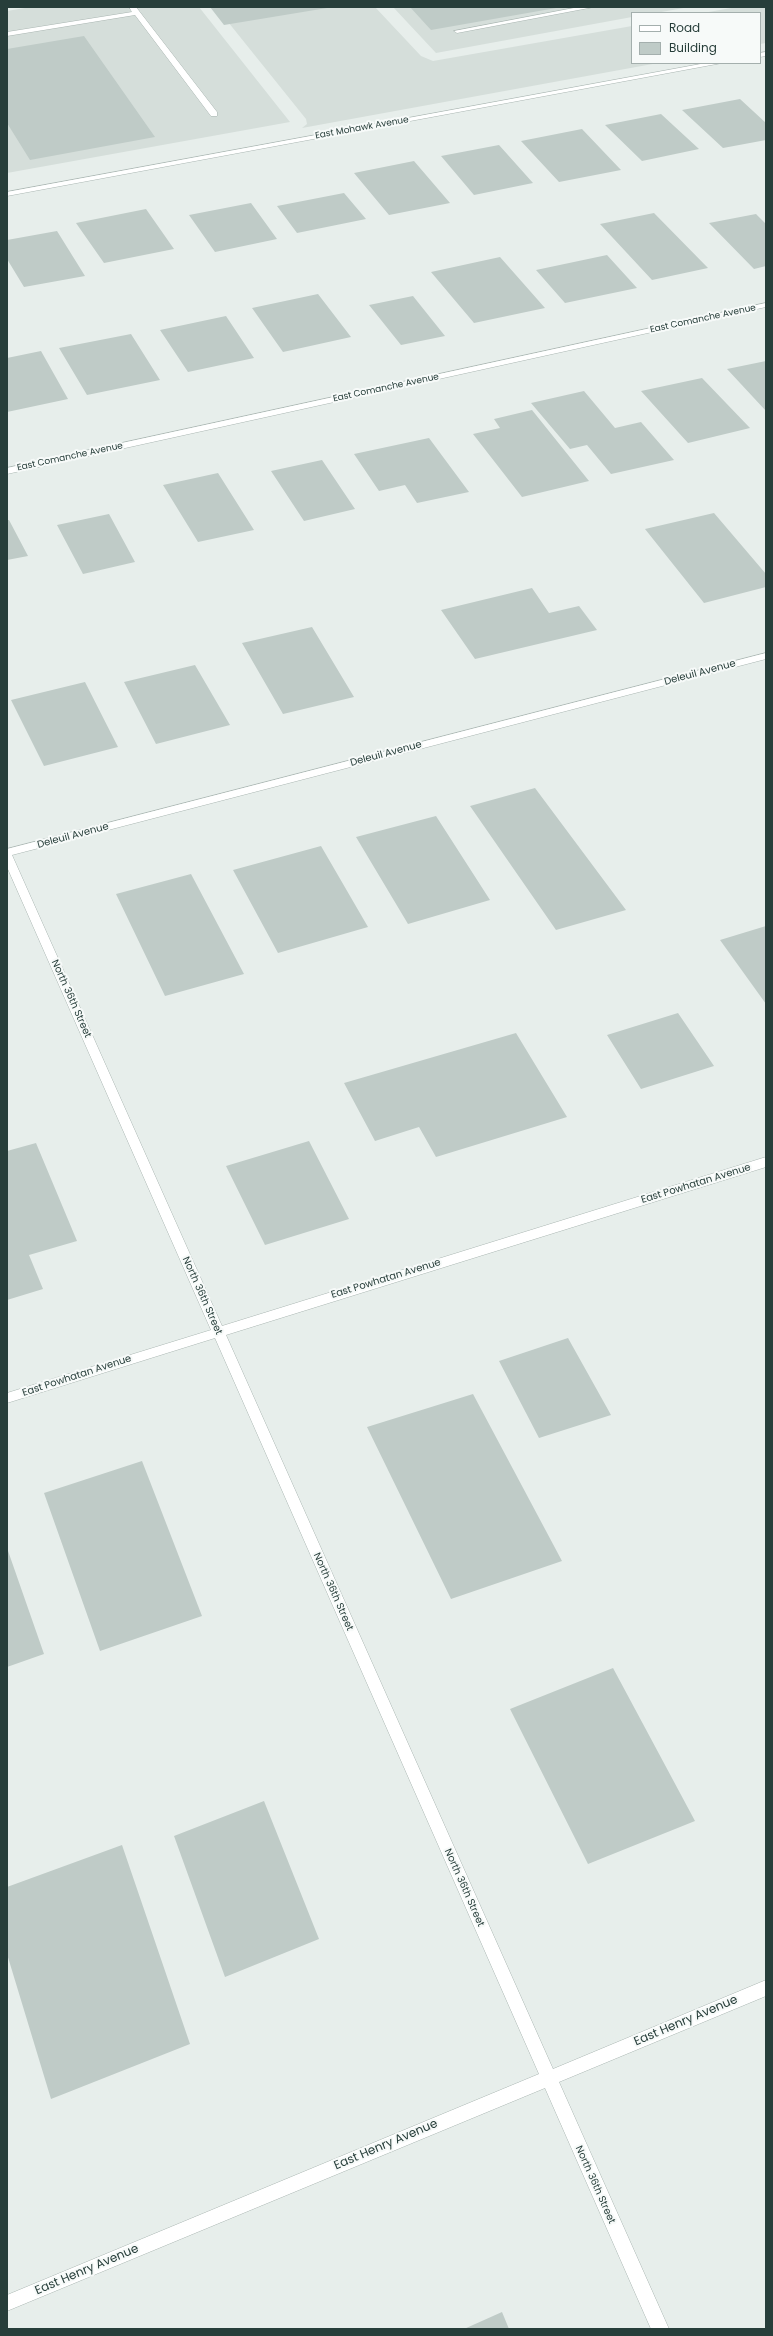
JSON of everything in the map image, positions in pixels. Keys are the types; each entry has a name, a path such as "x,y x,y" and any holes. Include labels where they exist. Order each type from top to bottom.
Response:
{"street":[{"path":"457,31 591,7"},
{"path":"7,34 134,10 214,114"},
{"name":"East Mohawk Avenue","path":"7,194 713,64"},
{"name":"East Comanche Avenue","path":"7,471 766,305"},
{"name":"Deleuil Avenue","path":"7,854 766,656"},
{"name":"North 36th Street","path":"7,854 217,1332 660,2329"},
{"name":"East Powhatan Avenue","path":"7,1398 766,1162"},
{"name":"East Henry Avenue","path":"7,2303 766,1988"}],"shaded area":[{"path":"31,7 199,7 290,122 7,173 7,11"},
{"path":"216,7 375,7 421,56 433,61 631,26 631,64 653,64 302,128 307,124 306,119"},
{"path":"393,7 689,7 662,12 631,12 631,17 436,53"},
{"path":"737,7 766,7 766,43 761,44 761,12 709,12"}],"building":[{"path":"210,7 327,7 327,8 224,25"},
{"path":"410,7 556,7 556,8 431,30"},
{"path":"84,36 155,137 30,160 7,123 7,49"},
{"path":"740,99 766,123 766,140 723,148 682,110"},
{"path":"661,114 699,149 642,161 605,125"},
{"path":"582,129 621,170 559,182 521,141"},
{"path":"499,145 533,183 474,195 441,156"},
{"path":"414,161 450,203 389,215 354,173"},
{"path":"344,193 366,219 297,233 277,206"},
{"path":"251,203 277,239 215,252 189,215"},
{"path":"146,209 174,249 104,263 76,223"},
{"path":"654,213 708,268 652,280 600,224"},
{"path":"756,214 766,224 766,266 754,269 709,223"},
{"path":"57,231 85,276 24,287 7,259 7,240"},
{"path":"607,255 637,288 565,303 536,270"},
{"path":"500,257 545,308 474,323 431,272"},
{"path":"318,294 351,337 283,352 252,308"},
{"path":"413,296 445,336 401,345 369,305"},
{"path":"226,316 254,358 188,372 160,330"},
{"path":"131,334 160,380 87,395 59,348"},
{"path":"41,351 68,399 7,412 7,358"},
{"path":"766,361 766,411 727,369"},
{"path":"702,378 750,428 688,443 641,391"},
{"path":"584,391 615,428 641,422 674,460 611,474 587,445 570,449 531,403"},
{"path":"532,410 589,481 522,497 473,434 500,428 494,419"},
{"path":"429,438 469,492 417,503 405,485 379,491 354,454"},
{"path":"322,460 355,509 304,521 271,471"},
{"path":"218,473 254,530 198,542 163,485"},
{"path":"714,513 766,574 766,587 704,603 645,529"},
{"path":"109,514 135,562 83,574 57,525"},
{"path":"7,520 9,520 28,556 7,560"},
{"path":"532,588 549,613 579,606 597,630 475,659 441,610"},
{"path":"312,627 354,697 283,714 242,643"},
{"path":"195,665 230,725 156,744 124,682"},
{"path":"85,682 118,747 44,766 11,700"},
{"path":"535,788 626,910 556,930 470,806"},
{"path":"436,816 490,900 408,924 356,837"},
{"path":"321,846 368,927 278,953 233,870"},
{"path":"191,874 244,974 165,996 116,894"},
{"path":"766,926 766,1004 720,940"},
{"path":"678,1013 714,1066 641,1089 607,1035"},
{"path":"516,1033 567,1117 436,1157 419,1127 375,1141 344,1083"},
{"path":"309,1141 349,1219 265,1245 226,1166"},
{"path":"36,1143 77,1241 29,1255 43,1289 7,1300 7,1151"},
{"path":"568,1338 611,1415 539,1438 499,1361"},
{"path":"473,1394 562,1561 451,1599 367,1427"},
{"path":"142,1461 202,1616 100,1651 44,1493"},
{"path":"7,1548 44,1654 7,1667"},
{"path":"613,1668 695,1821 588,1864 510,1709"},
{"path":"264,1801 319,1939 225,1977 174,1836"},
{"path":"122,1845 190,2044 51,2099 7,1954 7,1887"},
{"path":"502,2312 509,2329 464,2329"}]}
